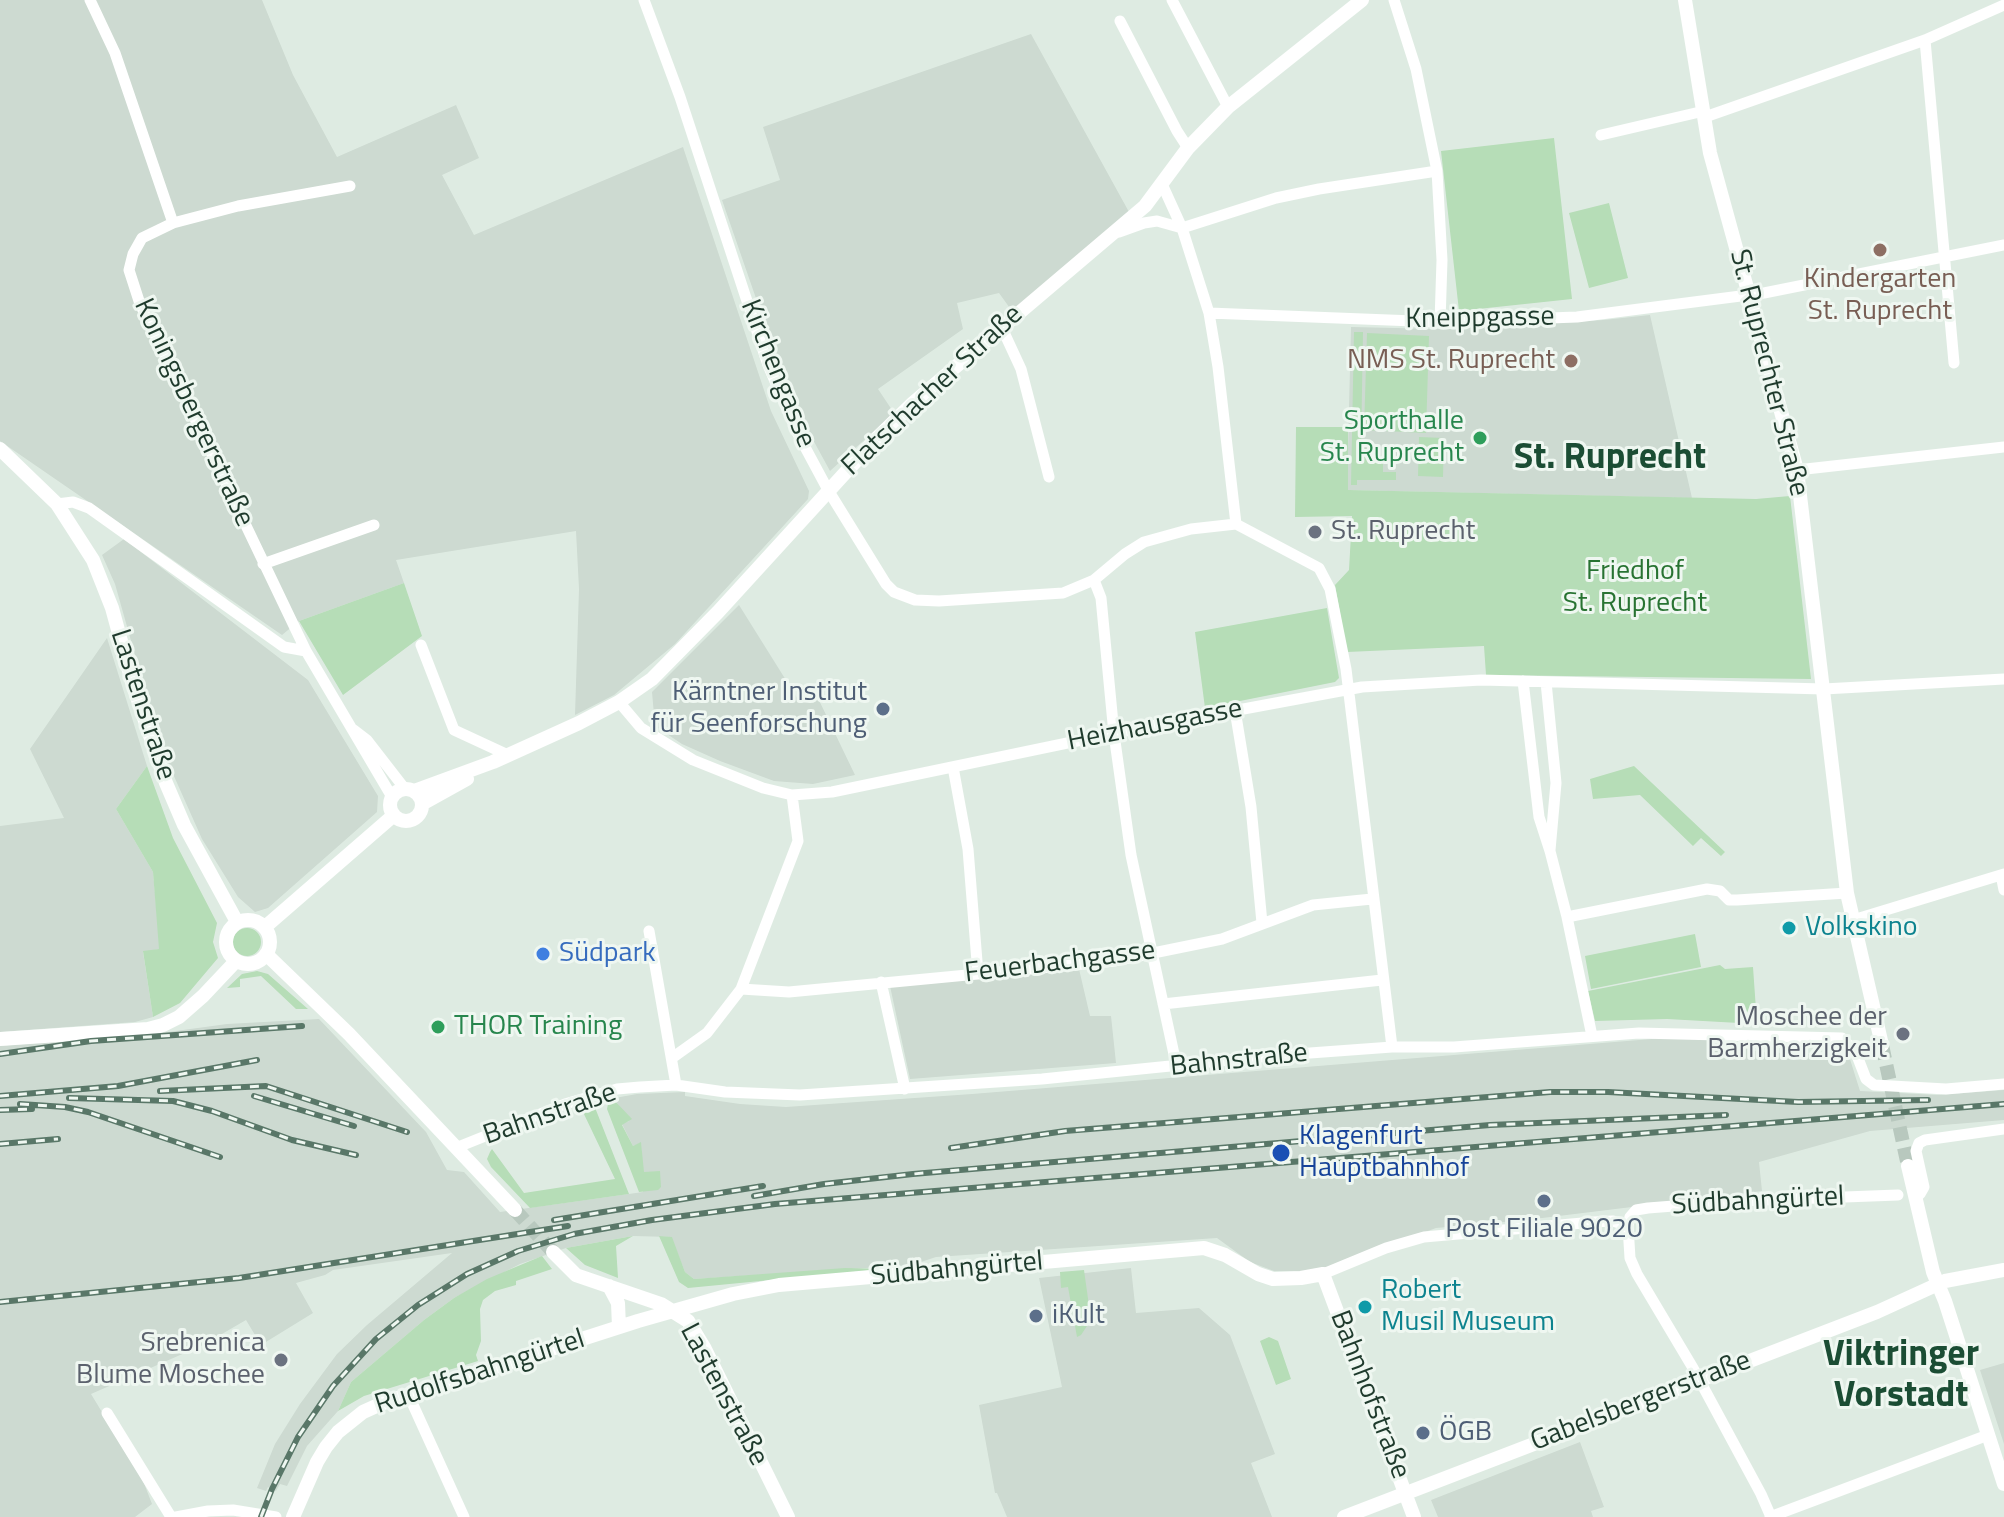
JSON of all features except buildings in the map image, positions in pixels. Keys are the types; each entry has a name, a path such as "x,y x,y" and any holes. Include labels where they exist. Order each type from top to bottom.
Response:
{"street":[{"path":"90,0 115,53 173,223"},
{"name":"Kirchengasse","path":"644,0 680,97 768,365 798,434 828,490 886,584 903,597 939,601 1049,596 1094,580 1144,542 1191,529 1236,524"},
{"path":"1172,0 1228,107"},
{"name":"Flatschacher Straße","path":"414,795 485,770 493,762 619,702 652,679 913,403 1145,206 1188,148 1228,107 1362,0"},
{"path":"1394,0 1416,69 1437,171 1442,260 1440,322"},
{"name":"St. Ruprechter Straße","path":"1685,0 1710,153 1797,470 1847,893 1882,1045"},
{"path":"1601,135 1704,114 1925,40 2004,5"},
{"path":"1120,21 1188,148"},
{"path":"1925,40 1954,363"},
{"path":"1111,235 1157,221 1182,228 1304,192 1437,171"},
{"path":"1162,184 1182,228 1209,313 1236,524 1319,568 1330,589 1348,688 1392,1047"},
{"name":"Koningsbergerstraße","path":"350,186 238,206 173,223 142,238 129,270 133,285 306,651 392,797"},
{"name":"Kneippgasse","path":"1209,313 1440,322 1577,317 1750,294 2004,245"},
{"path":"1002,328 1021,369 1049,477"},
{"path":"1797,470 2004,447"},
{"name":"Lastenstraße","path":"0,449 57,504 93,560 112,608 133,685 166,783 184,825 237,922"},
{"path":"57,504 73,502 89,508 284,647 306,651"},
{"path":"263,564 374,525"},
{"path":"1094,580 1101,598 1114,734 1132,861 1177,1068"},
{"path":"421,645 454,730 508,755"},
{"name":"Heizhausgasse","path":"619,702 641,728 693,760 763,788 792,795 832,792 1348,688 1413,682 1523,681 1824,689 2004,679"},
{"path":"1523,681 1535,799 1567,917 1592,1036"},
{"path":"1546,682 1556,783 1550,851"},
{"path":"1235,710 1251,807 1262,923"},
{"name":"Koningsbergerstraße","path":"353,729 367,740 414,795"},
{"path":"953,767 968,849 978,974"},
{"path":"397,791 414,795 415,817 406,820 394,815 390,806 397,791"},
{"path":"672,1058 707,1033 741,989 798,841 792,795"},
{"path":"265,927 394,815"},
{"path":"1853,920 2002,874 2004,890"},
{"path":"1567,917 1707,889 1720,891 1729,900 1847,893"},
{"name":"Feuerbachgasse","path":"741,989 789,992 1114,961 1222,939 1313,905 1372,899"},
{"path":"245,919 265,927 270,936 270,946 258,962 247,964 236,961 228,953 225,940 229,929 237,922 245,919"},
{"path":"649,931 676,1085"},
{"path":"266,954 349,1034 515,1210"},
{"path":"0,1039 148,1029 163,1025 179,1017 203,996 236,961"},
{"path":"1163,1004 1382,980"},
{"path":"881,982 905,1089"},
{"name":"Bahnstraße","path":"458,1147 565,1104 617,1089 676,1085 778,1095 905,1089 1177,1068 1269,1056 1660,1032 1842,1038 1856,1053 1866,1079 1874,1085 1946,1089 2004,1084"},
{"path":"1914,1194 1920,1194 1924,1187 1916,1151 1919,1143 1940,1137 2004,1129"},
{"path":"1908,1166 1938,1285 2004,1484"},
{"name":"Südbahngürtel","path":"1628,1226 1636,1210 1648,1208 1898,1195"},
{"path":"1323,1274 1393,1246 1447,1234 1613,1221 1628,1226 1630,1258 1637,1274 1699,1379 1761,1494 1770,1517 1988,1435"},
{"name":"Südbahngürtel","path":"675,1311 733,1294 779,1285 1204,1248 1273,1279 1323,1274"},
{"name":"Lastenstraße","path":"553,1252 576,1275 675,1311 688,1321 700,1339 788,1517"},
{"name":"Gabelsbergerstraße","path":"1344,1517 1877,1312 1954,1278 2004,1270"},
{"name":"Bahnhofstraße","path":"1323,1274 1414,1517"},
{"path":"609,1286 618,1303 619,1327"},
{"name":"Rudolfsbahngürtel","path":"293,1517 317,1462 338,1432 363,1412 675,1311"},
{"path":"409,1396 464,1517"},
{"path":"107,1413 174,1517 233,1510 276,1517"}],"shaded area":[{"path":"0,0 262,0 293,75 337,157 456,105 479,158 442,175 474,235 683,147 771,411 809,491 808,499 675,644 614,695 575,715 579,589 576,531 396,560 404,583 299,621 282,635 0,441"},
{"path":"1031,34 1129,212 1012,311 999,293 957,303 963,329 878,389 894,413 830,471 805,425 778,362 722,200 780,180 763,127"},
{"path":"1650,315 1692,498 1347,490 1351,327 1439,329"},
{"path":"124,539 308,680 378,796 377,812 268,908 255,912 238,897 202,839 161,747 115,584 102,555"},
{"path":"739,605 799,701 816,694 855,775 813,784 774,781 682,744 655,726 652,692"},
{"path":"107,638 147,766 116,809 153,872 160,949 143,952 153,1017 135,1022 0,1032 0,826 64,818 30,749"},
{"path":"1079,969 1090,1016 1111,1016 1116,1063 910,1079 890,986"},
{"path":"319,1019 426,1132 447,1170 464,1172 500,1212 643,1192 641,1143 633,1146 622,1124 629,1121 615,1100 609,1099 637,1094 685,1092 685,1096 786,1107 1664,1038 1710,1040 1760,1052 1849,1056 1860,1091 1937,1095 2004,1090 2004,1120 1870,1131 1759,1162 1762,1191 1436,1228 1318,1271 1274,1271 1250,1262 1217,1238 936,1257 912,1265 694,1279 685,1272 671,1237 633,1236 566,1248 520,1264 454,1298 424,1320 351,1382 338,1411 307,1446 287,1486 280,1484 276,1491 268,1487 266,1491 257,1488 275,1444 337,1354 452,1253 333,1270 296,1283 313,1313 261,1345 246,1320 203,1345 91,1394 142,1478 152,1504 135,1517 0,1517 0,1046 161,1033 227,1024"},
{"path":"1131,1268 1136,1313 1199,1308 1230,1335 1275,1454 1251,1463 1272,1517 1007,1517 995,1493 979,1405 1062,1387 1039,1278"},
{"path":"2004,1363 2004,1444 1980,1370"},
{"path":"1580,1442 1604,1507 1591,1511 1593,1517 1438,1517 1431,1500"}],"green space":[{"path":"1554,138 1572,299 1459,311 1441,151"},
{"path":"1609,203 1628,278 1589,288 1569,213"},
{"path":"1354,332 1363,332 1361,448 1375,449 1383,458 1383,472 1396,472 1396,480 1357,480 1357,485 1351,485"},
{"path":"1367,333 1429,336 1426,433 1364,430"},
{"name":"Friedhof St. Ruprecht","path":"1296,427 1348,427 1348,490 1756,499 1790,496 1811,679 1486,675 1484,646 1347,652 1335,585 1349,570 1352,516 1295,517"},
{"path":"1419,437 1444,438 1443,477 1418,476"},
{"path":"404,583 422,636 343,695 299,621"},
{"path":"1327,608 1339,678 1335,682 1205,708 1195,632"},
{"path":"147,766 173,838 217,923 213,942 218,958 180,1003 153,1017 143,951 159,949 153,872 116,809"},
{"path":"1634,766 1725,852 1721,856 1701,838 1693,846 1640,795 1593,799 1590,779"},
{"path":"247,928 257,932 261,942 257,952 247,956 237,952 233,942 237,932"},
{"path":"1695,934 1701,967 1591,989 1585,956"},
{"path":"1720,965 1725,969 1753,967 1757,1024 1667,1019 1595,1021 1588,991"},
{"path":"257,971 268,974 308,1009 296,1009 261,976 240,979 240,987 227,988 242,974"},
{"path":"609,1099 614,1100 632,1119 622,1125 633,1146 641,1142 644,1172 660,1171 661,1187 658,1190 639,1192 607,1109"},
{"path":"594,1105 629,1194 530,1208 491,1167 487,1159 490,1152 492,1149 524,1193 615,1179 582,1110"},
{"path":"633,1236 616,1246 618,1278 585,1265 566,1248"},
{"path":"659,1236 672,1237 685,1272 694,1279 845,1268 885,1269 688,1288 679,1282"},
{"path":"542,1256 552,1269 516,1281 516,1285 495,1291 483,1300 480,1309 481,1341 476,1355 478,1361 364,1396 338,1411 351,1382 424,1320 487,1279"},
{"path":"1084,1270 1091,1320 1077,1337 1068,1287 1061,1288 1060,1272"},
{"path":"1269,1337 1278,1341 1291,1379 1276,1385 1260,1341"}],"tunnel":[{"path":"1882,1045 1908,1166"},
{"path":"515,1210 553,1252"}],"railway":[{"path":"0,1054 91,1041 302,1026"},
{"path":"0,1096 118,1086 257,1060"},
{"path":"160,1091 266,1086 407,1132"},
{"path":"951,1148 1065,1131 1550,1092 1798,1102 1928,1100"},
{"path":"254,1096 354,1126"},
{"path":"69,1098 173,1101 212,1111 292,1140 356,1155"},
{"path":"20,1104 88,1112 220,1157"},
{"path":"261,1517 298,1437 333,1386 376,1339 418,1305 467,1274 518,1251 574,1234 775,1204 2004,1104"},
{"path":"0,1110 32,1109"},
{"path":"754,1196 913,1174 1490,1125 1726,1115"},
{"path":"0,1144 58,1139"},
{"path":"554,1220 763,1186"},
{"path":"0,1302 239,1278 568,1226"}],"place":[{"name":"Kindergarten St. Ruprecht","path":"1880,250"},
{"name":"NMS St. Ruprecht","path":"1571,361"},
{"name":"Sporthalle St. Ruprecht","path":"1480,438"},
{"name":"St. Ruprecht","path":"1315,532"},
{"name":"Kärntner Institut für Seenforschung","path":"883,709"},
{"name":"Volkskino","path":"1789,928"},
{"name":"Südpark","path":"543,954"},
{"name":"THOR Training","path":"438,1027"},
{"name":"Moschee der Barmherzigkeit","path":"1903,1034"},
{"name":"Klagenfurt Hauptbahnhof","path":"1281,1153"},
{"name":"Post Filiale 9020","path":"1544,1201"},
{"name":"Robert Musil Museum","path":"1365,1307"},
{"name":"iKult","path":"1036,1316"},
{"name":"Srebrenica Blume Moschee","path":"281,1360"},
{"name":"ÖGB","path":"1423,1433"}],"district":[{"name":"St. Ruprecht","path":"1610,459"},
{"name":"Viktringer Vorstadt","path":"1901,1376"}]}
